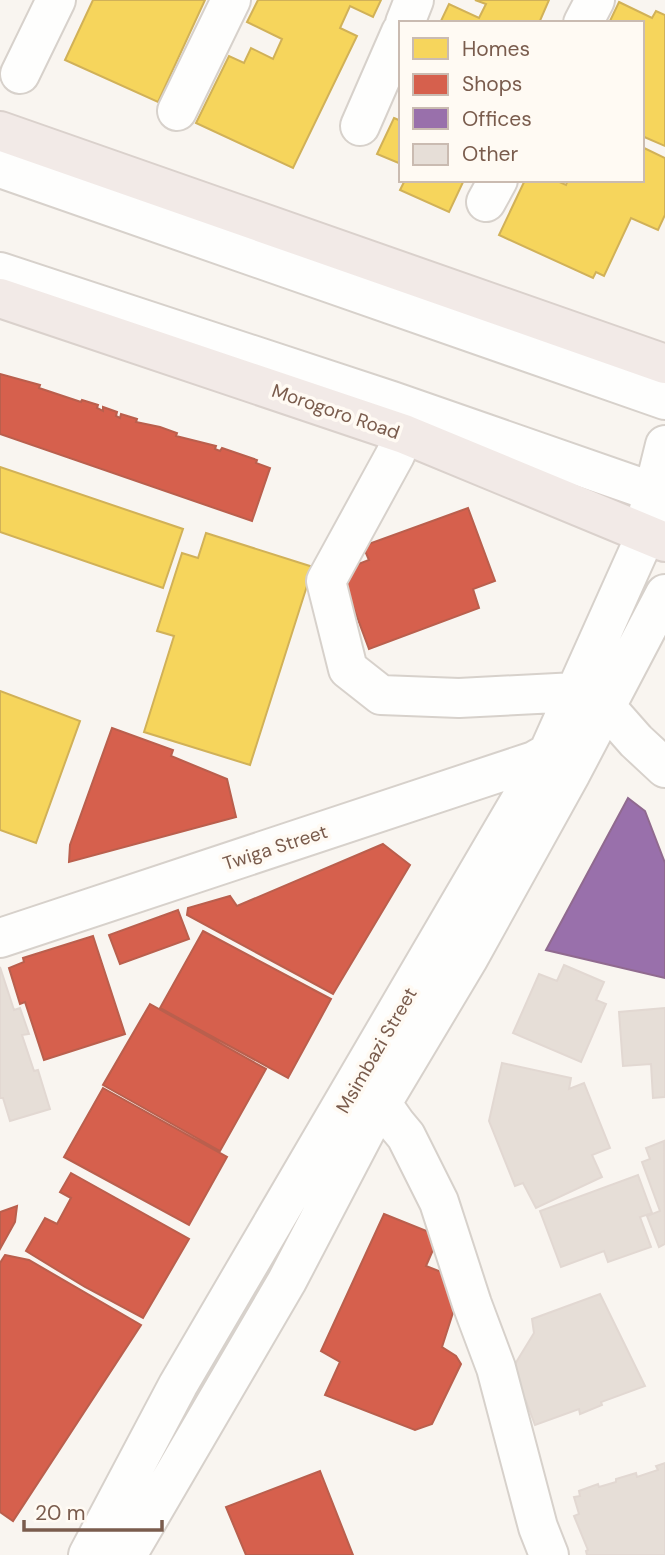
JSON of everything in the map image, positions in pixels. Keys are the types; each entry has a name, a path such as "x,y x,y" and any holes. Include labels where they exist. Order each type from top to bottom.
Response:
{"highway":[{"path":"0,131 665,364"},
{"name":"Morogoro Road","path":"0,298 404,434 655,538"}],"street":[{"path":"20,74 56,0"},
{"path":"177,111 231,0"},
{"path":"406,21 414,0"},
{"path":"584,21 595,0"},
{"path":"360,126 399,37"},
{"path":"0,168 665,400"},
{"name":"Morogoro Road","path":"0,272 392,401 661,496"},
{"path":"404,434 326,581 348,669 381,695 599,706 665,768"},
{"name":"Msimbazi Street","path":"88,1555 178,1385 378,1098 599,706 639,550 655,538 665,445"},
{"path":"599,706 665,594"},
{"name":"Msimbazi Street","path":"155,1555 548,753 599,706 665,634"},
{"name":"Twiga Street","path":"0,938 534,761 548,753"},
{"path":"105,1555 210,1358 378,1098"},
{"path":"127,1555 287,1281 378,1098"},
{"path":"378,1098 406,1136 439,1202 496,1368 538,1527 549,1555"}],"building: Homes":[{"path":"93,0 205,0 158,102 65,60"},
{"path":"258,0 381,0 373,17 350,6 340,28 357,36 293,168 196,123 229,56 244,63 251,48 273,59 282,39 247,22"},
{"path":"475,0 549,0 540,21 441,21 449,4 479,18 486,4"},
{"path":"619,2 652,18 656,11 665,15 665,146 644,137 644,21 610,21"},
{"path":"394,118 399,120 399,163 377,154"},
{"path":"644,148 665,158 665,215 658,230 631,218 604,276 596,272 593,278 499,235 524,182 559,182 566,185 567,182 644,182"},
{"path":"404,182 463,182 449,212 400,190"},
{"path":"0,467 183,529 163,588 0,532"},
{"path":"206,533 313,567 250,765 144,732 174,636 157,631 182,553 198,558"},
{"path":"0,691 80,721 36,843 0,830"}],"building: Shops":[{"path":"0,374 40,385 39,388 81,402 82,400 98,405 97,408 103,411 103,407 117,412 116,416 120,418 121,414 137,419 136,422 177,433 176,436 216,446 215,449 220,451 222,448 257,460 256,463 270,468 252,521 0,434"},
{"path":"468,508 495,581 473,589 479,608 369,649 340,571 369,560 363,546"},
{"path":"112,728 173,750 171,756 227,779 236,817 69,862 70,845"},
{"path":"383,844 410,865 333,994 187,915 188,908 230,896 237,906"},
{"path":"178,910 189,939 120,964 109,935"},
{"path":"203,931 331,999 288,1078 160,1008"},
{"path":"93,936 125,1034 44,1060 25,1002 20,1004 9,968 24,962 23,958"},
{"path":"150,1004 266,1069 220,1151 103,1085"},
{"path":"103,1088 227,1157 189,1225 64,1157"},
{"path":"71,1173 189,1239 143,1318 26,1251 45,1218 57,1224 71,1198 60,1192"},
{"path":"17,1206 15,1222 0,1249 0,1212"},
{"path":"384,1214 439,1236 426,1266 454,1277 458,1297 442,1347 456,1356 461,1364 432,1424 415,1430 325,1395 340,1362 321,1351"},
{"path":"5,1255 29,1260 141,1325 13,1521 0,1512 0,1263"},
{"path":"320,1471 353,1555 246,1555 226,1507"}],"building: Offices":[{"path":"628,798 645,811 665,863 665,978 546,950"}],"building: Other":[{"path":"564,965 604,982 596,1000 606,1004 581,1062 513,1033 539,974 557,981"},
{"path":"0,967 14,1010 20,1008 29,1034 22,1035 34,1071 38,1070 50,1109 10,1121 3,1098 0,1098"},
{"path":"665,1008 665,1097 653,1098 651,1064 623,1066 619,1012"},
{"path":"502,1063 571,1078 569,1089 584,1083 610,1148 592,1155 602,1177 536,1208 523,1183 515,1186 489,1121"},
{"path":"664,1141 665,1244 659,1247 647,1216 660,1211 642,1162 650,1159 646,1148"},
{"path":"638,1175 652,1213 640,1217 651,1247 608,1262 604,1251 561,1267 540,1211"},
{"path":"600,1294 645,1386 601,1402 602,1405 580,1414 579,1409 535,1425 526,1401 517,1404 512,1369 534,1333 532,1319"},
{"path":"665,1463 665,1555 587,1555 588,1550 574,1516 579,1514 574,1497 580,1496 579,1491 598,1484 599,1487 616,1482 616,1479 636,1473 637,1477 658,1470 656,1466"}]}
